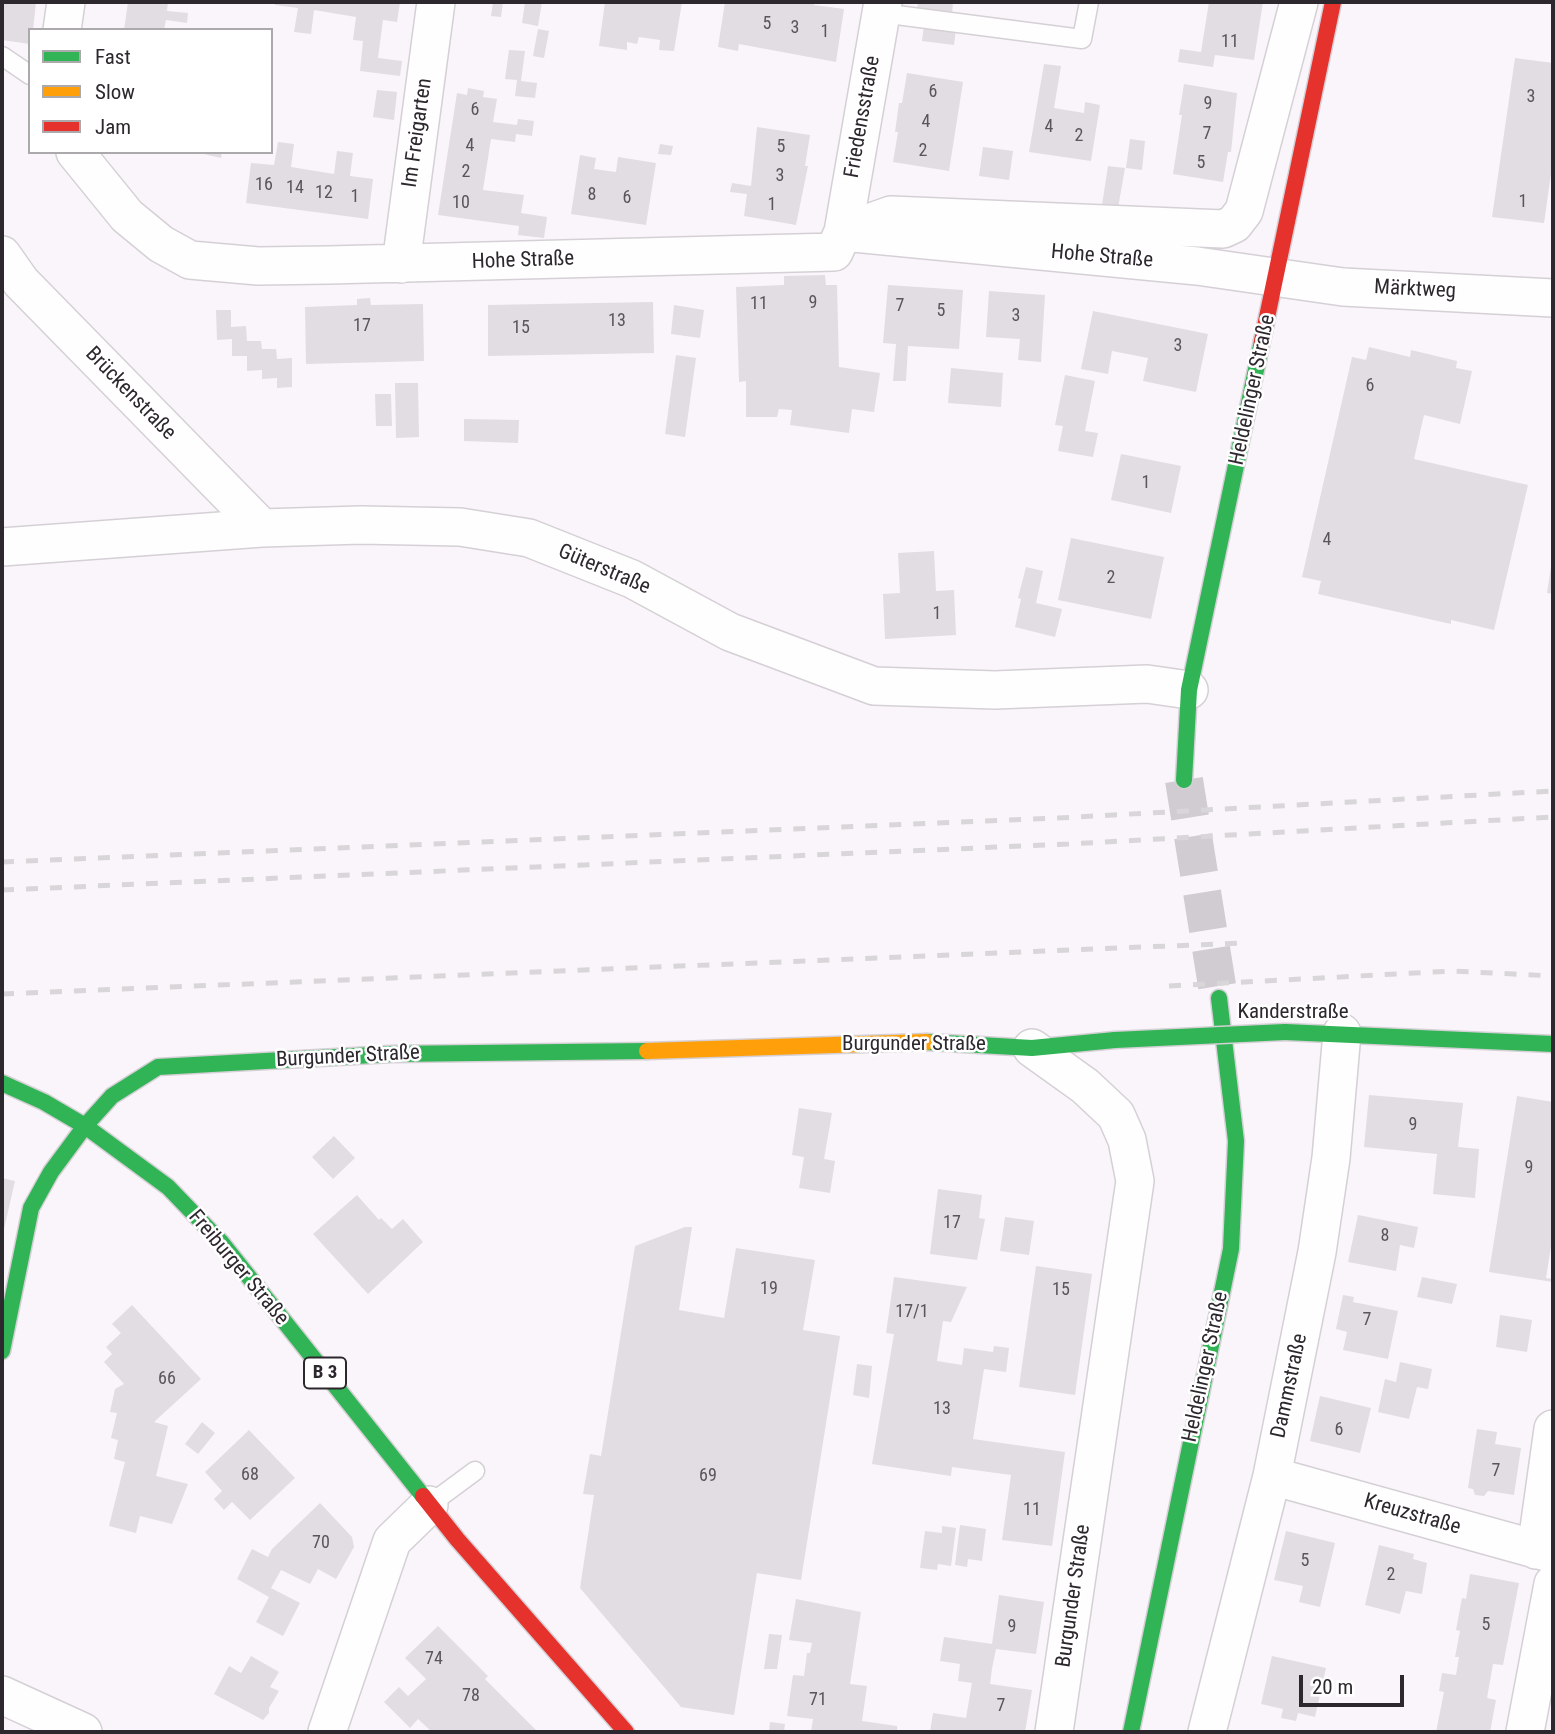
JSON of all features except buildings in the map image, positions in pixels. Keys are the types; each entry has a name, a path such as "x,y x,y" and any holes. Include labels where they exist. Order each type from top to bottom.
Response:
{"street":[{"path":"62,28 66,2"},
{"name":"Im Freigarten","path":"401,264 436,2"},
{"name":"Hohe Straße","path":"77,154 127,216 161,244 190,260 258,266 834,252 843,232 891,215 1223,229 1234,224 1244,211 1298,2"},
{"name":"Heldelinger Straße","path":"1184,780 1189,690 1333,2"},
{"name":"Friedensstraße","path":"843,232 882,8"},
{"name":"Hohe Straße","path":"843,232 1197,266 1276,279"},
{"name":"Brückenstraße","path":"2,256 21,282 261,528"},
{"name":"Märktweg","path":"1276,279 1343,287 1553,298"},
{"name":"Güterstraße","path":"2,547 261,528 361,524 460,527 529,538 632,579 730,632 874,686 995,690 1147,684 1189,690"},
{"name":"Heldelinger Straße","path":"1131,1732 1231,1249 1236,1141 1219,999"},
{"name":"Kanderstraße","path":"1032,1048 1115,1040 1285,1032 1553,1044"},
{"name":"Dammstraße","path":"1207,1732 1272,1476 1317,1252 1331,1158 1342,1033"},
{"name":"Burgunder Straße","path":"2,1351 31,1208 51,1172 85,1126 112,1096 158,1067 391,1054 931,1042 1032,1048 1085,1086 1116,1115 1127,1140 1135,1181 1054,1732"},
{"name":"Freiburger Straße","path":"2,1083 44,1102 85,1126 168,1187 221,1242 429,1505 626,1732"},
{"path":"1545,1552 1553,1429"},
{"name":"Kreuzstraße","path":"1272,1476 1545,1552"},
{"path":"327,1732 392,1541 429,1505"},
{"path":"1525,1732 1553,1584"},
{"path":"2,1695 83,1732"}],"lane":[{"path":"882,8 1082,38 1089,2"},
{"path":"2,56 28,74"},
{"path":"429,1505 475,1471"}],"tunnel":[{"path":"1184,780 1219,998"}],"railway":[{"path":"2,862 1058,818 1553,791"},
{"path":"2,890 1069,844 1553,817"},
{"path":"2,994 1241,943"},
{"path":"1169,986 1453,971 1553,976"}],"traffic: fast":[{"path":"1184,780 1189,690 1262,341"},
{"path":"1131,1732 1231,1249 1236,1141 1219,998"},
{"path":"1285,1032 1553,1044"},
{"path":"1115,1040 1285,1032"},
{"path":"927,1042 1032,1048 1115,1040"},
{"path":"2,1351 31,1208 51,1172 85,1126 112,1096 158,1067 391,1054 647,1051"},
{"path":"2,1083 44,1102 85,1126 168,1187 221,1242 423,1496"}],"traffic: slow":[{"path":"647,1051 927,1042"}],"traffic: jam":[{"path":"1262,341 1333,2"},
{"path":"423,1496 457,1539 626,1732"}]}
